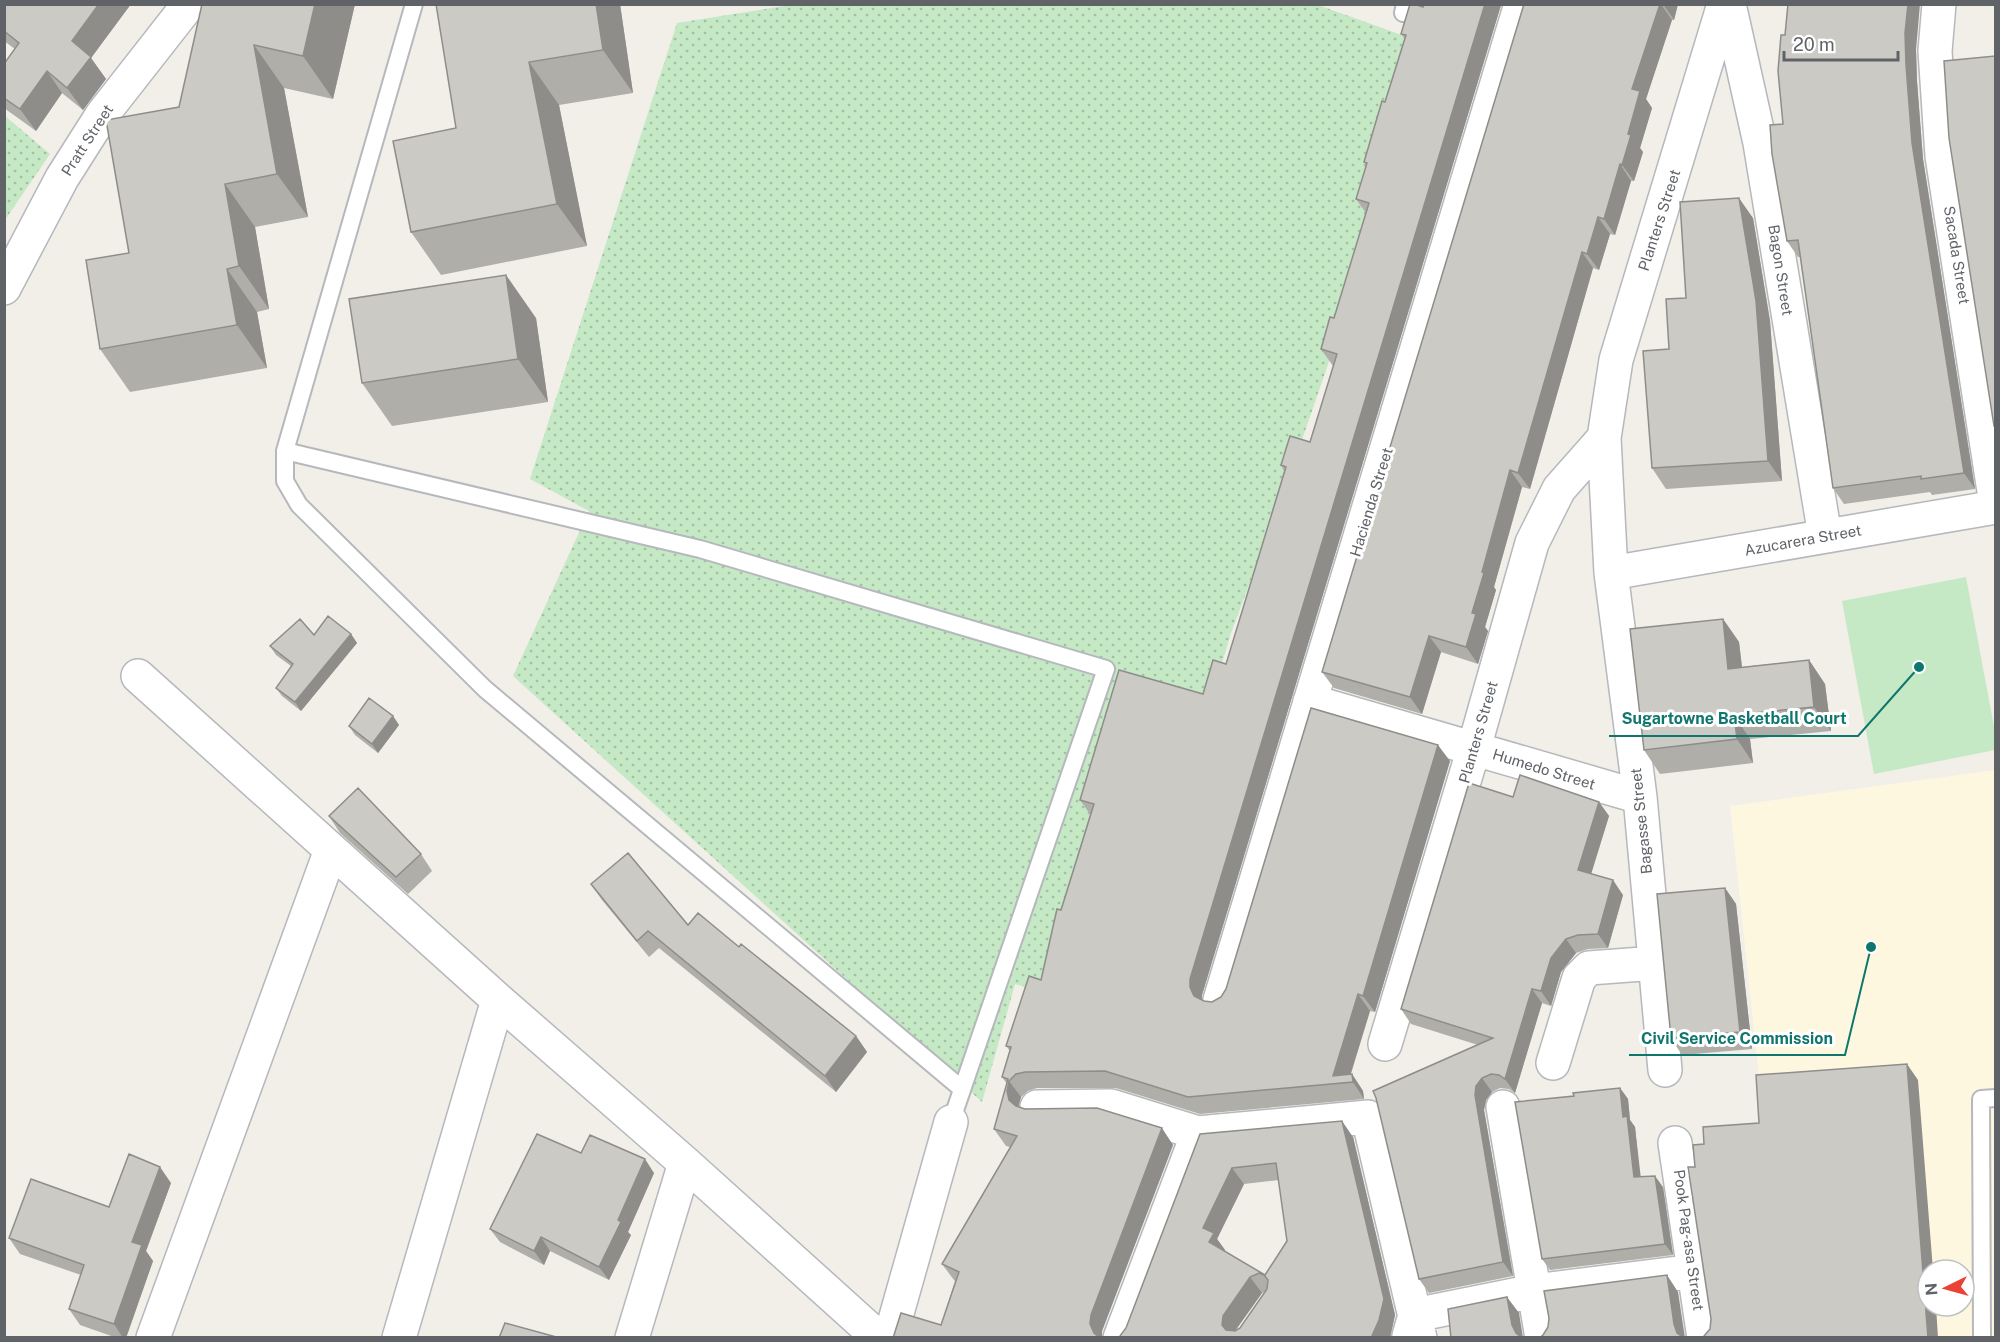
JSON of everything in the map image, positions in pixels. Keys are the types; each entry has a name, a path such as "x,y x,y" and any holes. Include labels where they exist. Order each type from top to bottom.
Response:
{"street":[{"name":"Pratt Street","path":"4,288 62,178 102,115 189,4"},
{"name":"Hacienda Street","path":"1221,1000 1521,4"},
{"name":"Planters Street","path":"1611,573 1604,438 1616,360 1724,4"},
{"name":"Bagon Street","path":"1729,4 1760,143 1825,536"},
{"name":"Sacada Street","path":"1939,4 1935,51 1942,156 1995,506"},
{"name":"Planters Street","path":"1384,1044 1474,747 1532,543 1559,489 1604,438"},
{"name":"Azucarera Street","path":"1611,573 1995,506"},
{"name":"Bagasse Street","path":"1611,573 1640,797 1665,1070"},
{"path":"138,676 879,1338"},
{"name":"Humedo Street","path":"1310,701 1640,797"},
{"path":"153,1338 331,850"},
{"path":"1553,1064 1583,972 1589,968 1656,963"},
{"path":"399,1338 498,1000"},
{"path":"1037,1107 1111,1106 1198,1133 1368,1117 1415,1330 1534,1291 1694,1271"},
{"path":"1503,1107 1542,1338"},
{"path":"890,1338 951,1122"},
{"path":"1120,1338 1198,1133"},
{"name":"Pook Pag-asa Street","path":"1675,1143 1704,1338"},
{"path":"632,1338 685,1163"}],"lane":[{"path":"414,4 285,451 285,481 299,505 485,689 962,1089"},
{"path":"285,451 700,549 1106,669 951,1122"},
{"path":"1982,1338 1981,1099 1995,1098"}],"shaded area":[{"path":"1995,770 1995,1337 1787,1337 1730,806"}],"green space":[{"path":"797,4 1315,4 1413,39 1368,190 1359,263 1335,344 1284,492 1231,633 1141,936 1135,1016 1015,984 982,1102 513,676 589,511 530,479 677,23"},
{"path":"5,116 50,154 5,220"},
{"path":"1966,577 1995,732 1995,750 1874,774 1842,601"}],"building":[{"path":"4,4 99,4 72,41 91,57 67,88 47,71 20,109 4,98 4,64 19,43 4,31"},
{"path":"202,4 315,4 303,56 254,45 277,174 225,184 239,266 227,269 237,325 100,349 86,260 129,253 106,120 179,107"},
{"path":"436,4 596,4 603,50 529,62 557,204 411,232 393,141 456,128"},
{"path":"1410,4 1423,7 1424,4 1485,4 1190,979 1190,987 1194,996 1204,1001 1212,1002 1221,997 1226,989 1311,708 1438,745 1363,996 1358,994 1333,1076 1352,1074 1353,1082 1188,1097 1105,1071 1016,1074 1009,1081 1007,1091 1009,1100 1016,1106 1025,1109 1097,1108 1162,1128 1091,1315 1090,1324 1094,1333 1100,1338 893,1338 901,1313 941,1325 959,1272 942,1264 1017,1136 994,1129 1008,1079 1002,1077 1011,1047 1006,1046 1029,976 1041,980 1057,909 1061,910 1094,804 1080,800 1119,670 1203,694 1213,660 1226,664 1286,467 1281,465 1290,436 1310,442 1337,354 1321,349 1330,317 1334,318 1369,203 1356,199 1382,101 1385,102 1406,35 1401,34"},
{"path":"1524,4 1660,4 1632,89 1640,91 1622,165 1620,164 1604,219 1598,217 1587,254 1582,252 1518,473 1510,470 1482,572 1484,573 1472,613 1476,614 1466,647 1429,636 1410,697 1322,672"},
{"path":"1788,4 1908,4 1905,33 1912,143 1964,473 1921,479 1921,476 1833,488 1798,240 1787,241 1772,154 1770,125 1783,124 1778,71 1781,35 1785,35"},
{"path":"1995,56 1994,426 1949,138 1944,61"},
{"path":"1739,198 1756,301 1768,461 1652,468 1643,351 1669,349 1666,299 1686,298 1680,202"},
{"path":"506,275 518,359 362,383 349,299"},
{"path":"328,616 351,634 295,702 276,688 293,664 270,646 300,619 314,635"},
{"path":"1723,619 1728,669 1809,660 1814,707 1734,715 1737,739 1644,750 1630,629"},
{"path":"369,698 393,716 372,744 349,726"},
{"path":"1520,775 1599,802 1578,870 1613,880 1598,934 1578,935 1566,939 1551,958 1541,991 1532,989 1505,1079 1491,1074 1482,1078 1476,1086 1475,1095 1503,1262 1419,1279 1373,1091 1493,1038 1401,1009 1469,783 1513,797"},
{"path":"358,788 421,854 396,877 329,816"},
{"path":"628,853 688,925 698,913 739,947 741,944 856,1036 825,1076 648,931 637,941 591,884"},
{"path":"1725,888 1740,1032 1671,1038 1657,894"},
{"path":"1907,1064 1922,1258 1916,1258 1916,1318 1926,1318 1928,1338 1701,1338 1710,1329 1711,1319 1688,1167 1695,1167 1693,1145 1704,1144 1703,1127 1759,1123 1756,1075"},
{"path":"1620,1088 1623,1117 1627,1116 1634,1177 1655,1176 1665,1244 1542,1259 1515,1102 1574,1096 1573,1093"},
{"path":"1342,1121 1384,1299 1379,1320 1371,1338 1117,1338 1126,1328 1200,1134","holes":["1276,1163 1287,1241 1265,1275 1209,1242 1214,1233 1203,1228 1232,1168","1259,1273 1268,1280 1267,1289 1240,1328 1235,1331 1226,1330 1222,1325 1223,1316 1250,1277"]},
{"path":"537,1134 581,1153 590,1135 645,1159 618,1220 621,1222 599,1267 541,1237 534,1251 490,1229"},
{"path":"129,1154 160,1167 132,1242 142,1245 114,1324 69,1309 84,1265 9,1238 31,1179 109,1207"},
{"path":"1667,1275 1674,1324 1677,1333 1684,1338 1539,1338 1548,1327 1549,1318 1544,1291"},
{"path":"1507,1297 1512,1325 1522,1338 1451,1338 1448,1309"},
{"path":"505,1323 560,1338 499,1338"}],"place":[{"name":"Sugartowne Basketball Court","path":"1919,667"},
{"name":"Civil Service Commission","path":"1871,947"}]}
